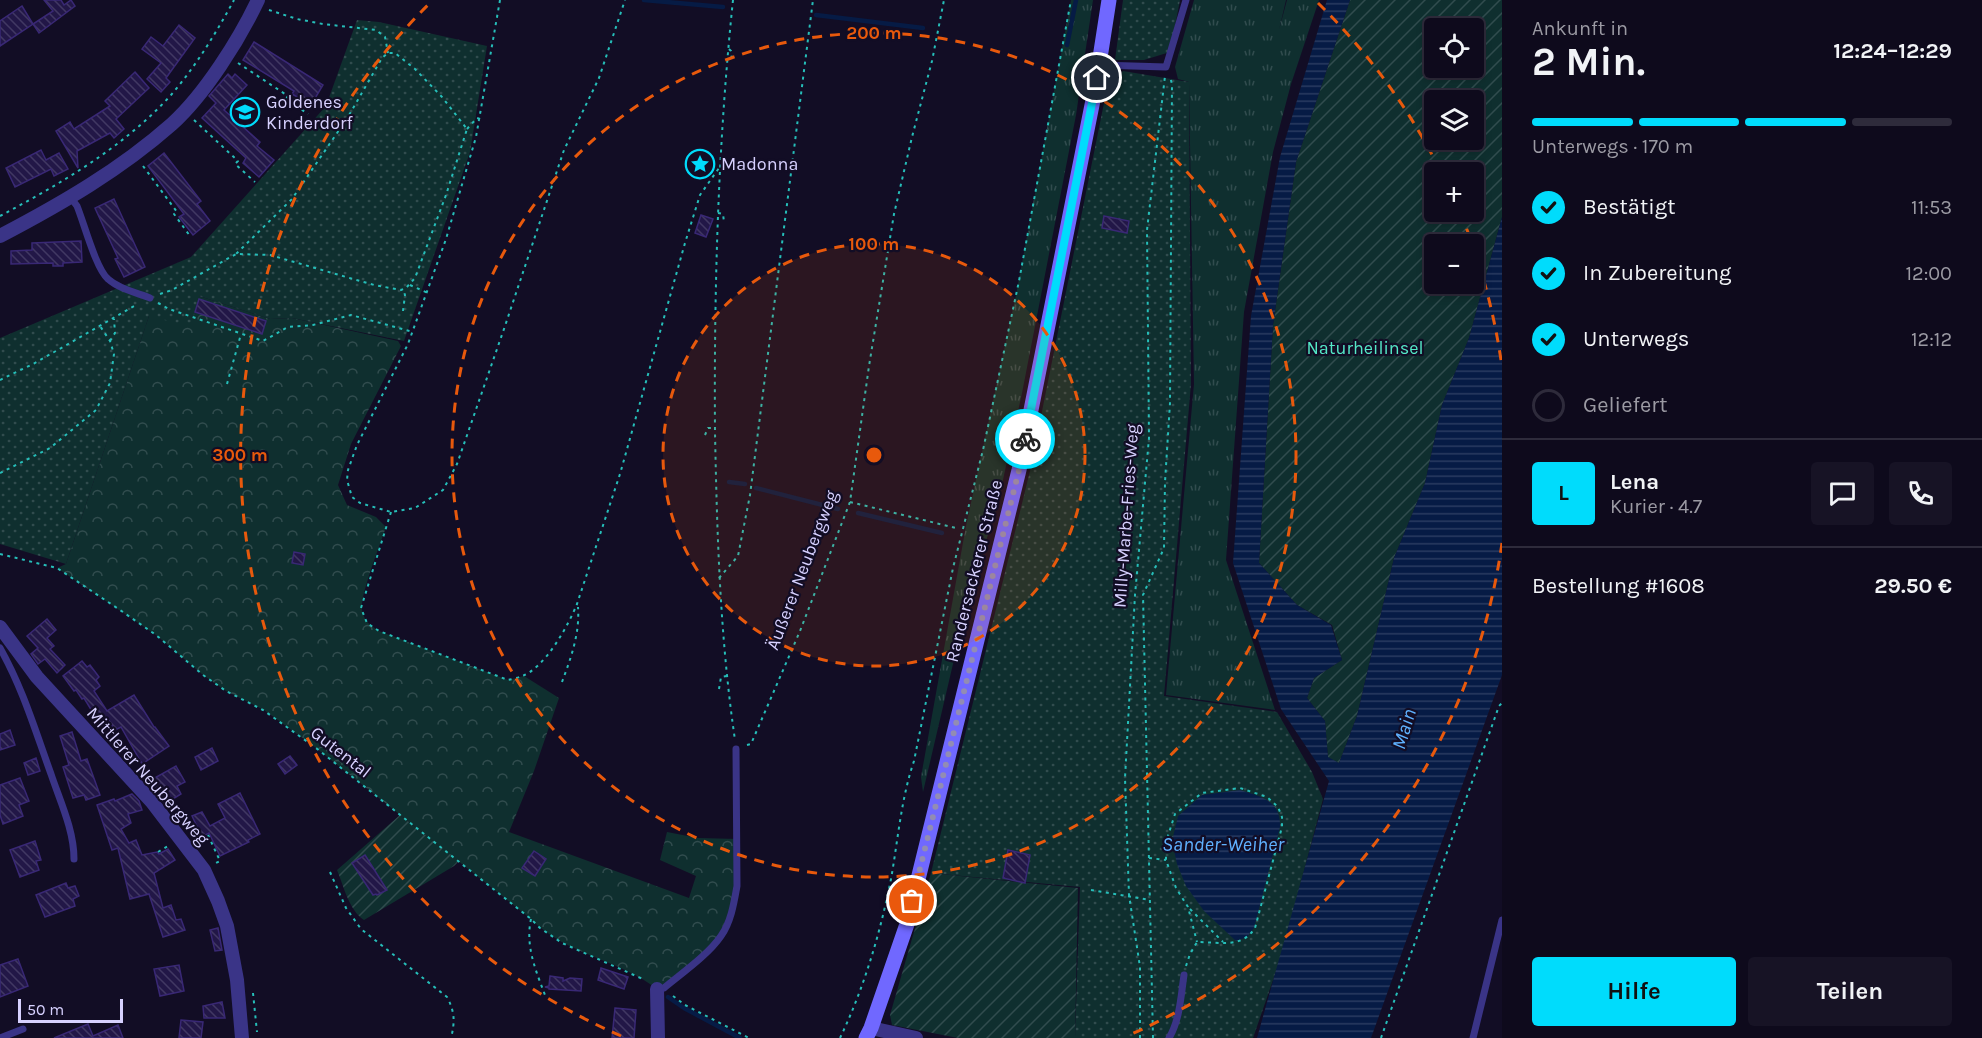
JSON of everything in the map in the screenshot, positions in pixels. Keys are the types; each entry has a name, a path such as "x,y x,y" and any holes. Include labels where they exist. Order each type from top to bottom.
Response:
{"main road":[{"name":"Randersackerer Straße","path":"868,1033 907,924 1019,470 1099,65 1109,0"}],"street":[{"path":"0,236 70,198 134,154 172,124 227,56 257,2"},
{"name":"Mittlerer Neubergweg","path":"0,627 37,678 152,802 204,870 227,926 237,980 242,1038"},
{"path":"658,1038 662,991"},
{"path":"868,1033 916,1038"}],"lane":[{"path":"1099,65 1166,67 1186,0"},
{"path":"70,198 77,206 106,278 129,291 150,298"},
{"path":"0,648 28,706 67,822 74,859"},
{"path":"662,991 722,936 734,906 736,750"},
{"path":"1473,1038 1502,920"},
{"path":"1169,1038 1178,1012 1184,975"},
{"path":"3,1037 23,1029"}],"path":[{"path":"0,216 72,174 124,138 170,95 206,49 234,0"},
{"path":"500,0 480,119 465,181 413,332 357,445 348,470 347,480 352,497 360,503 391,512 415,508 443,490 457,464 564,150 598,78 625,0"},
{"path":"732,0 718,168 714,339 719,578 736,750"},
{"path":"719,578 738,556 750,495 813,0"},
{"name":"Äußerer Neubergweg","path":"736,750 751,744 800,631 850,502 894,214 932,61 944,0"},
{"path":"840,1038 857,1003 890,881 907,781 914,761 953,568 983,450 1019,281 1071,0"},
{"path":"257,2 279,14 297,19 376,30 385,37 388,53"},
{"path":"728,49 731,51 732,60"},
{"path":"0,380 35,363 138,303 172,290 236,254 292,200 348,117 382,58 388,53 395,53 415,69 442,97 467,129"},
{"path":"227,56 288,96 286,99 308,114"},
{"path":"1154,1038 1143,595 1164,548 1170,403 1172,84 1166,67"},
{"name":"Milly-Marbe-Fries-Weg","path":"1140,1038 1140,967 1129,895 1125,778 1135,595 1149,438 1147,230 1166,67"},
{"path":"183,111 237,161 235,164 255,182"},
{"path":"236,254 270,255 374,285 403,289 416,278 467,129 477,118 480,119"},
{"path":"134,154 177,212 174,214 190,236"},
{"path":"391,512 370,572 361,608 367,623 379,631 508,680 524,676 550,653 572,617 577,604 620,474 700,195 718,168"},
{"path":"717,213 723,214 724,222"},
{"path":"410,285 428,292"},
{"path":"403,289 405,296 403,311"},
{"path":"150,298 169,309 262,341 288,327 313,325 351,315 413,332"},
{"path":"110,341 115,333 114,318"},
{"path":"0,473 50,448 96,410 110,383 114,354 110,341 99,325"},
{"path":"227,384 241,334"},
{"path":"705,435 708,428 715,428"},
{"path":"850,502 956,528"},
{"name":"Gutental","path":"0,554 57,568 120,610 156,636 202,675 226,691 264,710 316,748 540,928 562,943 642,977 685,1005 749,1038"},
{"path":"562,682 572,654 579,621 577,604"},
{"path":"719,689 721,677 727,676"},
{"path":"1381,1038 1498,706 1502,703"},
{"path":"1197,942 1236,943 1249,939 1256,928 1282,827 1282,817 1278,807 1267,797 1240,788 1202,793 1175,814 1166,842 1166,860 1176,888 1188,907 1223,942"},
{"path":"208,835 219,859"},
{"path":"158,852 165,848"},
{"path":"1149,858 1166,860"},
{"path":"330,872 346,908 361,928 447,998 454,1017 451,1038"},
{"path":"1091,890 1151,900"},
{"path":"1184,975 1190,954 1197,942 1188,907"},
{"path":"531,919 529,928 531,957 545,995"}],"green space":[{"path":"1071,0 1093,0 1076,115 1022,393 997,507 971,587 923,792 921,777 966,526 1016,295"},
{"path":"1123,0 1180,0 1170,52 1144,60 1115,60"},
{"path":"1194,0 1286,0 1279,30 1287,0 1319,0 1291,84 1273,152 1244,312 1226,560 1275,710 1166,695 1194,384 1189,82 1178,79 1175,67"},
{"name":"Naturheilinsel","path":"1350,0 1502,0 1502,217 1484,283 1484,234 1424,234 1424,294 1481,294 1469,338 1442,405 1425,483 1394,558 1357,716 1339,763 1328,758 1325,721 1307,698 1314,678 1342,660 1332,625 1297,605 1259,563 1273,325 1296,162"},
{"path":"357,20 379,22 487,46 470,152 404,341 292,318 270,319 199,296 191,327 149,316 66,564 0,544 0,338 191,257 326,106"},
{"path":"1123,71 1189,82 1191,384 1164,696 1277,712 1312,772 1323,799 1282,954 1253,1038 1075,1038 1080,887 931,873 1030,471 1107,88"},
{"path":"199,296 270,319 292,318 398,341 401,346 351,444 338,485 347,505 376,517 386,527 367,582 362,610 368,622 379,631 508,680 524,676 559,698 534,771 509,832 689,898 696,876 660,860 667,832 698,838 737,839 733,906 713,946 657,989 626,970 576,949 545,931 316,748 264,710 226,691 203,675 156,635 57,568 66,564 149,316"},
{"path":"400,815 459,861 364,920 354,910 337,870"},
{"path":"931,873 1078,888 1075,1038 958,1038 892,1025 890,1015"}],"water":[{"name":"Main","path":"1327,0 1350,0 1296,162 1273,325 1259,563 1297,605 1331,625 1342,660 1314,678 1307,698 1325,721 1328,757 1339,763 1357,716 1394,558 1425,483 1442,405 1469,338 1481,294 1484,294 1484,283 1502,217 1502,675 1371,1038 1257,1038 1329,781 1281,709 1233,563 1251,316 1280,157"},
{"name":"Sander-Weiher","path":"1240,790 1262,798 1273,805 1277,811 1280,827 1254,928 1247,937 1236,941 1204,911 1186,886 1177,864 1172,841 1178,816 1202,795"}],"building":[{"path":"44,0 61,0 64,5 71,0 75,6 39,33 33,24 53,11"},
{"path":"22,6 33,24 0,46 0,21"},
{"path":"179,25 195,38 166,78 170,82 161,92 147,79 161,63 142,49 151,37 163,46"},
{"path":"254,42 323,85 311,105 292,94 294,91 243,60"},
{"path":"135,72 149,88 116,119 124,129 114,138 110,133 77,151 78,168 56,131 70,122 74,129 110,106 105,101"},
{"path":"228,74 232,78 235,74 247,85 224,110 260,142 257,146 274,160 259,177 243,163 246,158 202,118 216,103 209,96"},
{"path":"41,150 46,160 59,153 68,169 54,176 51,169 15,187 6,168"},
{"path":"164,153 201,201 197,204 210,221 193,235 179,217 184,214 148,166"},
{"path":"114,199 145,267 124,277 115,259 118,258 95,208"},
{"path":"701,215 713,219 706,237 695,233"},
{"path":"1104,216 1129,221 1127,233 1102,228"},
{"path":"81,241 82,262 63,263 63,266 53,266 53,263 11,264 11,251 32,250 32,243"},
{"path":"199,299 266,321 262,334 195,312"},
{"path":"294,552 305,554 303,565 292,563"},
{"path":"47,619 56,630 47,638 54,646 50,649 65,665 57,673 45,659 38,664 31,654 38,648 27,636"},
{"path":"82,661 87,667 90,665 99,677 96,680 100,686 94,691 107,711 134,695 169,746 142,764 121,727 115,730 109,721 101,726 84,698 82,699 76,690 74,691 63,676"},
{"path":"10,730 15,745 0,750 0,734"},
{"path":"72,732 81,761 87,759 100,795 86,800 84,795 73,798 63,767 69,765 60,736"},
{"path":"212,748 218,761 201,770 195,757"},
{"path":"290,756 297,765 285,774 278,764"},
{"path":"36,758 40,771 28,775 24,763"},
{"path":"176,766 185,782 177,786 181,794 165,804 151,780"},
{"path":"20,778 29,801 19,805 23,816 3,824 0,815 0,785"},
{"path":"240,793 260,834 220,856 209,833 202,837 192,816 202,812 210,826 225,818 218,804"},
{"path":"132,794 139,801 142,810 128,814 131,823 121,829 129,843 136,840 142,855 157,852 159,854 168,849 175,860 154,873 163,908 171,905 176,920 181,919 185,930 163,937 149,894 130,899 118,848 112,850 97,805"},
{"path":"35,841 41,860 36,861 39,870 20,877 10,850"},
{"path":"1008,850 1030,855 1025,883 1003,878"},
{"path":"534,851 546,859 535,876 522,868"},
{"path":"365,855 387,890 377,895 373,895 352,863"},
{"path":"66,883 68,888 75,886 79,896 73,899 75,906 45,917 36,895"},
{"path":"218,928 222,950 215,951 210,930"},
{"path":"18,959 28,986 0,997 0,965"},
{"path":"179,965 184,991 160,996 154,969"},
{"path":"601,968 628,977 624,989 598,980"},
{"path":"550,976 563,978 563,981 570,978 582,979 581,991 549,989 545,987 549,986"},
{"path":"222,1002 225,1018 204,1018 203,1006"},
{"path":"615,1008 636,1010 634,1038 612,1038"},
{"path":"181,1020 203,1022 201,1038 179,1038"},
{"path":"88,1024 93,1036 118,1025 123,1038 54,1038"}],"waterway":[{"path":"644,0 723,7"},
{"path":"1067,45 1076,0"},
{"path":"816,15 923,28"},
{"path":"729,482 745,484"},
{"path":"756,488 838,509"},
{"path":"858,513 942,533"},
{"path":"668,997 740,1038"}],"way so far":[{"path":"912,901 1025,439"}],"place":[{"name":"Goldenes Kinderdorf","path":"245,112"},
{"name":"Madonna","path":"700,164"}],"route":[{"path":"1025,439 1097,78"}]}
